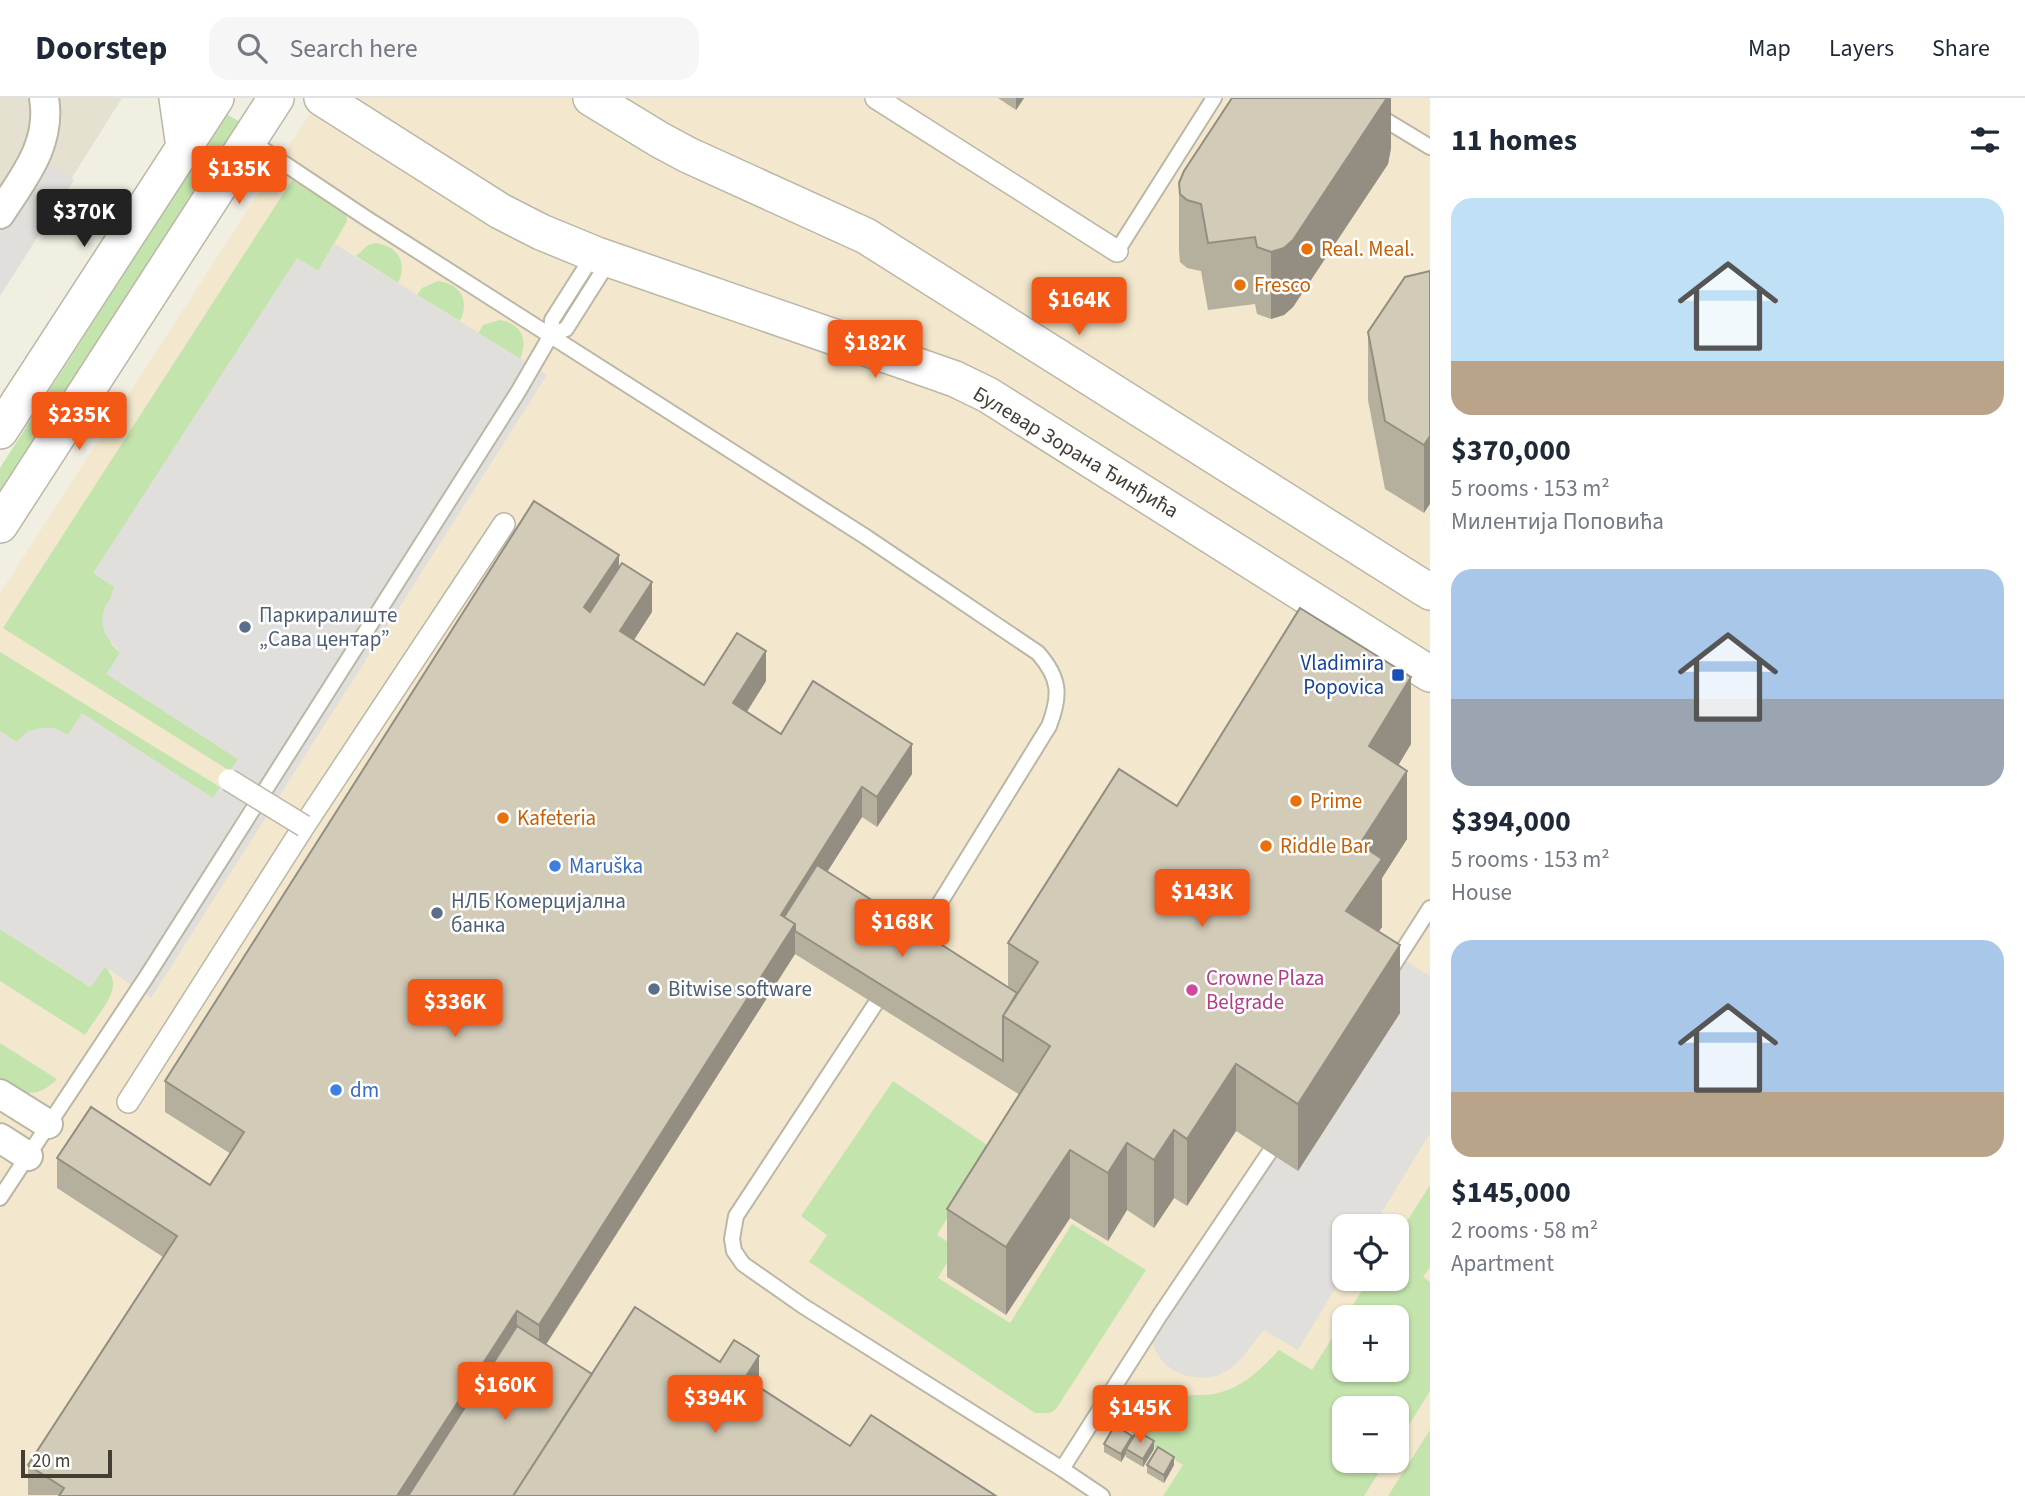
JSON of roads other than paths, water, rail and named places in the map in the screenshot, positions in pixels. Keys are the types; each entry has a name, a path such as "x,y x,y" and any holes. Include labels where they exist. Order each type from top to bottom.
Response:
{"street":[{"path":"0,214 38,152 46,120 44,98"},
{"path":"177,98 184,147"},
{"path":"0,431 216,98"},
{"path":"0,525 276,98"},
{"name":"Булевар Зорана Ђинђића","path":"322,98 499,211 541,232 602,257 955,379 988,395 1430,674"},
{"path":"591,98 669,145 866,236 1430,592"},
{"path":"876,98 1117,251"},
{"path":"128,1102 304,826 504,524"},
{"path":"229,780 304,826"},
{"path":"0,1094 48,1124"},
{"path":"0,1138 27,1156"}],"lane":[{"path":"1117,251 1214,98"},
{"path":"1349,98 1430,147"},
{"path":"249,139 366,218 866,537 1038,653 1051,668 1058,690 1049,726 911,949"},
{"path":"0,1198 147,976 518,392 551,335 552,320 602,257"},
{"path":"1380,986 1430,908"},
{"path":"876,1003 736,1216 732,1239 734,1251 743,1264 803,1306 1102,1496"},
{"path":"1062,1469 1160,1315 1269,1153"}],"place":[{"name":"Real. Meal.","path":"1307,249"},
{"name":"Fresco","path":"1240,285"},
{"name":"Паркиралиште „Сава центар”","path":"245,627"},
{"name":"Vladimira Popovica","path":"1398,675"},
{"name":"Prime","path":"1296,801"},
{"name":"Kafeteria","path":"503,818"},
{"name":"Riddle Bar","path":"1266,846"},
{"name":"Maruška","path":"555,866"},
{"name":"НЛБ Комерцијална банка","path":"437,913"},
{"name":"Bitwise software","path":"654,989"},
{"name":"Crowne Plaza Belgrade","path":"1192,990"},
{"name":"dm","path":"336,1090"}]}
